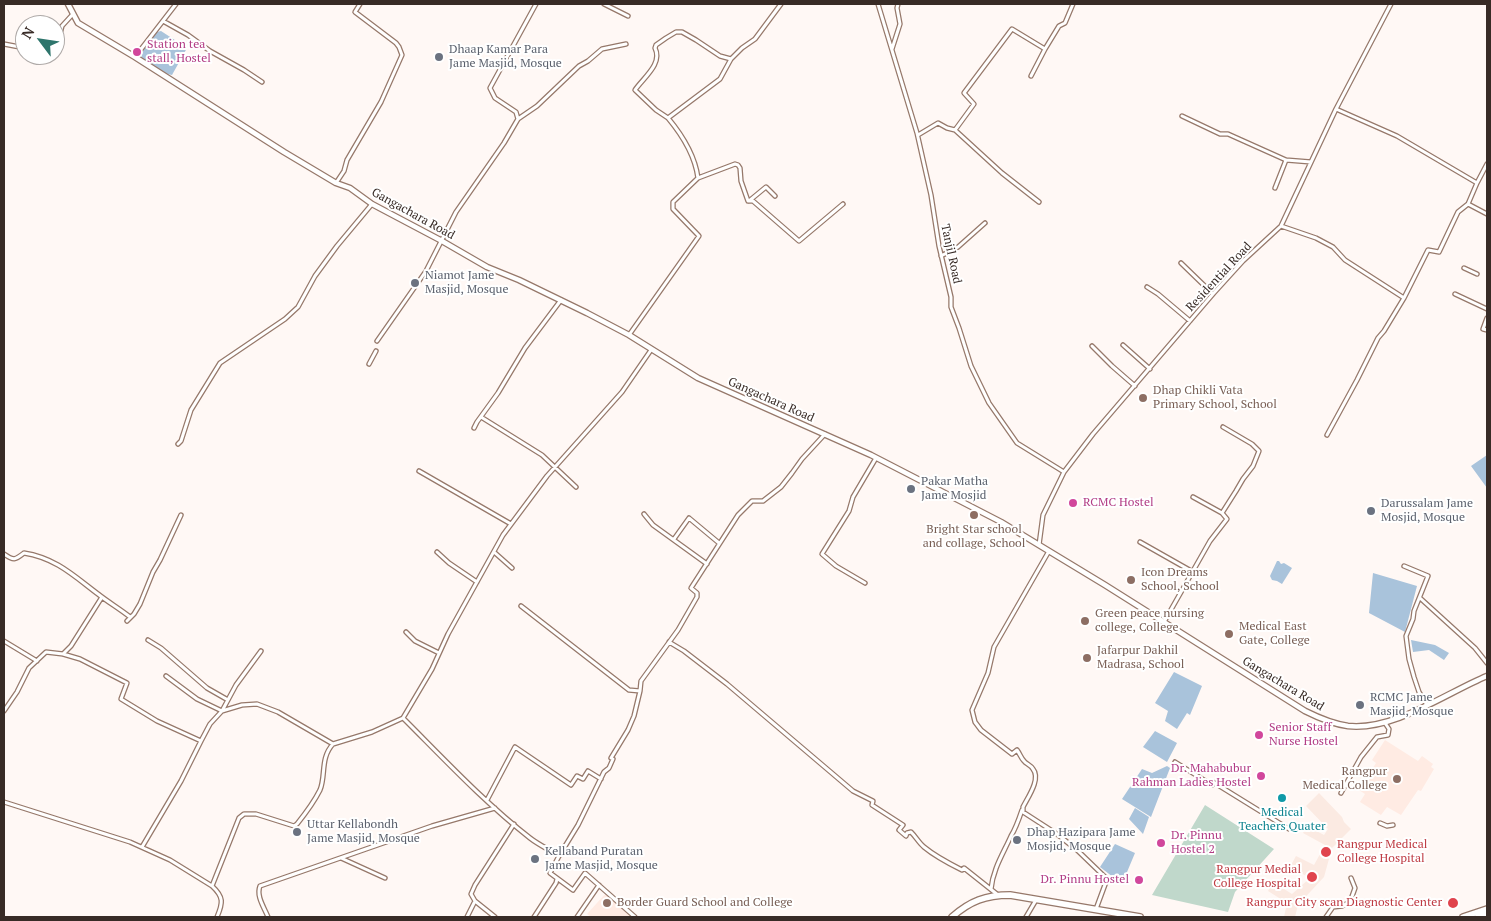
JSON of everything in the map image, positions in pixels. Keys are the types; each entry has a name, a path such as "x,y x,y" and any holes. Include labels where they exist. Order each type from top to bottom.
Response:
{"highway":[{"path":"952,917 964,907 979,900 998,895 1010,895 1140,917"},
{"path":"1463,917 1487,909"}],"main road":[{"name":"Gangachara Road","path":"68,4 78,23 284,152 336,183 350,188 372,204 487,267 561,300 629,335 698,378 825,434 975,508 1049,551 1315,716 1336,724 1349,726 1385,723 1408,715 1487,676"}],"street":[{"path":"135,57 176,4"},
{"path":"336,183 344,171 346,160 381,102 402,55 400,47 396,43 355,12 360,4"},
{"path":"518,119 516,112 495,98 490,88 536,4"},
{"path":"604,4 628,16"},
{"path":"668,118 720,79 731,59 755,39 781,4"},
{"name":"Tanjil Road","path":"878,4 918,136 931,195 941,256 951,296 951,307 971,366 989,403 1017,443 1064,472"},
{"path":"892,49 900,24 898,4"},
{"path":"1031,76 1059,26 1065,24 1074,4"},
{"name":"Residential Road","path":"1039,545 1043,515 1064,472 1190,321 1243,262 1280,226 1336,109 1391,4"},
{"path":"65,23 73,14"},
{"path":"163,21 262,82"},
{"path":"955,130 974,104 964,94 1012,30 1045,48"},
{"path":"698,178 691,153 683,138 668,118 656,110 635,90 649,73 656,60 656,45 676,32 682,32 720,56 731,59"},
{"path":"377,341 426,271 456,212 504,143 518,119 537,106 579,66 602,49 626,44"},
{"path":"1336,109 1397,136 1477,183"},
{"path":"1182,116 1220,134 1228,134 1286,160 1311,162"},
{"path":"918,136 938,123 955,130 1039,202"},
{"path":"1275,188 1286,160"},
{"path":"629,335 698,239 697,233 672,206 673,202 698,178 735,164 738,165 741,181 749,201 753,201 800,241 843,204"},
{"path":"1327,435 1378,338 1404,298 1428,250 1439,252 1458,212 1468,204 1487,164"},
{"path":"749,201 766,187 775,196"},
{"path":"178,444 181,441 191,410 220,363 285,320 298,307 315,276 372,204"},
{"path":"1468,204 1487,214"},
{"path":"941,256 958,247 985,223"},
{"path":"1280,226 1316,238 1333,247 1345,260 1404,298"},
{"path":"1181,262 1214,294"},
{"path":"1464,268 1477,274"},
{"path":"1147,287 1190,321"},
{"path":"1454,294 1487,309"},
{"path":"474,428 525,348 561,300"},
{"path":"1487,318 1483,329 1487,330"},
{"path":"1123,345 1150,369"},
{"path":"1092,346 1135,386"},
{"path":"212,886 239,818 244,814 256,814 294,826 321,789 324,764 329,749 333,744 372,732 403,718 432,669 448,634 511,524 547,476 622,392 651,350"},
{"path":"369,364 376,352"},
{"path":"481,417 530,446 576,487"},
{"path":"1222,513 1253,466 1259,451 1252,444 1223,427"},
{"path":"635,917 585,873 573,890 550,873 578,825 604,772 609,768 613,759 611,758 628,730 634,716 641,681 670,642 697,597 697,593 692,588 738,514 752,501 763,501 781,486 825,434"},
{"path":"865,583 836,566 822,554 850,511 853,497 876,458"},
{"path":"419,472 511,524"},
{"path":"1164,622 1210,541 1227,519 1222,513 1193,497"},
{"path":"644,514 653,525 707,564"},
{"path":"127,621 140,604 153,572 181,515"},
{"path":"674,539 689,518 720,543"},
{"path":"1140,542 1193,572"},
{"path":"991,890 992,878 999,860 1012,835 1036,780 1036,776 1033,769 1022,760 1017,750 1012,754 981,730 975,722 972,710 988,673 994,647 1049,551"},
{"path":"437,552 449,563 477,582"},
{"path":"494,552 512,568"},
{"path":"4,554 16,559 24,553 31,554 63,567 130,617"},
{"path":"1404,566 1428,576 1406,636 1409,660 1414,677 1419,692 1427,705"},
{"path":"63,654 102,597"},
{"path":"1420,598 1475,648 1487,663"},
{"path":"521,606 630,690 640,691"},
{"path":"406,632 416,641 439,653"},
{"path":"148,640 207,688 228,700"},
{"path":"4,641 37,662"},
{"path":"670,642 726,684 853,791 873,801 872,805 903,825 900,830 906,836 911,832 922,845 939,859 962,870 964,868 998,895"},
{"path":"166,676 197,699 222,711 236,685 261,651"},
{"path":"4,711 17,692 29,668 46,652 63,654 80,659 127,683 121,698 157,722 201,741"},
{"path":"142,847 182,781 210,724 222,711 242,705 257,704 278,712 333,744"},
{"path":"403,718 495,808 531,838 560,856"},
{"path":"1342,793 1361,757 1377,737 1388,735 1389,729 1385,723"},
{"path":"487,800 515,747 571,785 577,776 583,779 588,771 601,779"},
{"path":"1175,762 1289,829"},
{"path":"4,802 130,842 170,860 219,892 222,900 217,917"},
{"path":"268,917 260,898 258,890 260,886 432,826 495,808"},
{"path":"1022,810 1077,850 1105,877 1106,882 1096,909"},
{"path":"1380,822 1387,826 1393,825"},
{"path":"495,917 475,901 471,894 514,824"},
{"path":"341,858 385,878"},
{"path":"1326,917 1333,907 1342,906 1350,902 1355,888 1351,878"},
{"path":"534,917 557,879"},
{"path":"577,917 599,885"},
{"path":"1026,917 1036,900"},
{"path":"467,917 475,901"}],"shaded area":[{"name":"Rangpur Medical College","path":"1385,740 1418,761 1422,756 1433,764 1431,767 1434,769 1421,791 1418,790 1401,815 1387,807 1381,815 1360,802 1365,794 1359,790 1376,763 1372,760"},
{"name":"Rangpur Medical College Hospital","path":"1319,793 1351,829 1332,848 1324,877 1298,905 1295,917 1284,917 1287,903 1268,891 1273,882 1292,894 1310,878 1290,867 1296,856 1314,865 1325,845 1303,833 1307,826 1324,835 1328,829 1306,806"},
{"name":"Border Guard School and College","path":"606,893 632,917 591,917 587,914"}],"green space":[{"path":"1205,805 1274,849 1235,892 1228,912 1152,895"}],"water":[{"path":"161,31 187,48 172,75 141,58 143,51 157,32"},
{"path":"1487,455 1487,488 1471,466"},
{"path":"1277,561 1292,568 1282,584 1272,580 1270,576"},
{"path":"1373,573 1417,586 1405,632 1369,613"},
{"path":"1411,640 1435,645 1449,653 1444,660 1429,650 1413,652"},
{"path":"1174,672 1202,686 1190,715 1187,713 1177,729 1165,721 1168,711 1155,703"},
{"path":"1155,731 1177,743 1167,762 1143,747"},
{"path":"1167,766 1170,768 1151,817 1122,799 1142,769 1152,773"},
{"path":"1135,808 1149,817 1143,834 1129,819"},
{"path":"1115,844 1135,853 1122,884 1100,867"}],"place":[{"name":"Station tea stall, Hostel","path":"137,52"},
{"name":"Dhaap Kamar Para Jame Masjid, Mosque","path":"439,57"},
{"name":"Niamot Jame Masjid, Mosque","path":"415,283"},
{"name":"Dhap Chikli Vata Primary School, School","path":"1143,398"},
{"name":"Pakar Matha Jame Mosjid","path":"911,489"},
{"name":"RCMC Hostel","path":"1073,503"},
{"name":"Darussalam Jame Mosjid, Mosque","path":"1371,511"},
{"name":"Bright Star school and collage, School","path":"974,515"},
{"name":"Icon Dreams School, School","path":"1131,580"},
{"name":"Green peace nursing college, College","path":"1085,621"},
{"name":"Medical East Gate, College","path":"1229,634"},
{"name":"Jafarpur Dakhil Madrasa, School","path":"1087,658"},
{"name":"RCMC Jame Masjid, Mosque","path":"1360,705"},
{"name":"Senior Staff Nurse Hostel","path":"1259,735"},
{"name":"Dr. Mahabubur Rahman Ladies Hostel","path":"1261,776"},
{"name":"Rangpur Medical College","path":"1397,779"},
{"name":"Medical Teachers Quater","path":"1282,798"},
{"name":"Uttar Kellabondh Jame Masjid, Mosque","path":"297,832"},
{"name":"Dhap Hazipara Jame Mosjid, Mosque","path":"1017,840"},
{"name":"Dr. Pinnu Hostel 2","path":"1161,843"},
{"name":"Rangpur Medical College Hospital","path":"1326,852"},
{"name":"Kellaband Puratan Jame Masjid, Mosque","path":"535,859"},
{"name":"Rangpur Medial College Hospital","path":"1312,877"},
{"name":"Dr. Pinnu Hostel","path":"1139,880"},
{"name":"Border Guard School and College","path":"607,903"},
{"name":"Rangpur City scan Diagnostic Center","path":"1453,903"}]}
